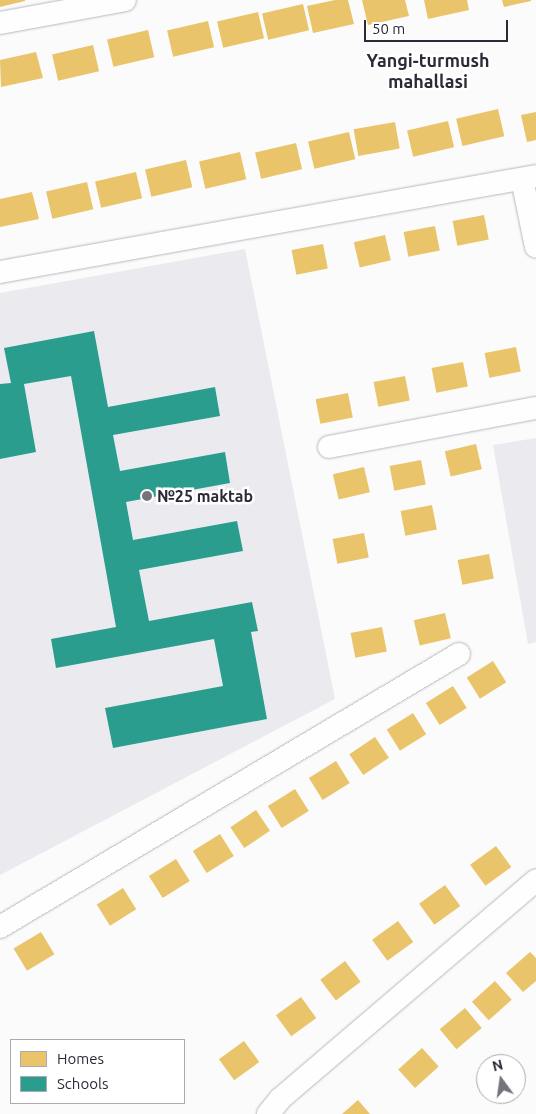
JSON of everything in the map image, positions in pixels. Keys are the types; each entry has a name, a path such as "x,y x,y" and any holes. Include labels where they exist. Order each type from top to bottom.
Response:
{"street":[{"path":"0,23 125,0"},
{"path":"0,272 529,177 536,247"},
{"path":"329,448 536,408"},
{"path":"0,927 459,654"},
{"path":"268,1114 280,1099 536,880"}],"shaded area":[{"name":"№25 maktab","path":"245,249 335,699 0,875 0,293"},
{"path":"536,438 536,642 528,644 493,445"}],"building: Homes":[{"path":"0,0 25,0 25,1 0,7"},
{"path":"335,0 348,0 354,24 313,33 307,6"},
{"path":"362,0 405,0 409,16 368,25"},
{"path":"424,0 467,0 469,10 428,19"},
{"path":"502,0 531,0 531,1 504,7"},
{"path":"303,4 309,30 268,40 262,13"},
{"path":"258,12 264,38 223,48 217,21"},
{"path":"208,21 214,47 173,57 167,30"},
{"path":"148,30 154,57 113,67 107,39"},
{"path":"93,45 99,71 58,81 52,54"},
{"path":"36,52 43,78 1,87 0,60"},
{"path":"498,109 504,136 462,146 456,119"},
{"path":"536,112 536,140 527,142 521,115"},
{"path":"448,121 454,147 413,157 407,130"},
{"path":"395,122 400,149 358,156 354,129"},
{"path":"349,132 355,159 314,169 308,141"},
{"path":"296,143 302,169 261,179 255,152"},
{"path":"240,152 246,179 205,189 199,161"},
{"path":"186,160 192,187 151,197 145,169"},
{"path":"136,172 142,198 101,208 95,181"},
{"path":"87,182 93,209 52,219 46,191"},
{"path":"32,192 39,219 0,227 0,199"},
{"path":"484,215 489,240 457,246 453,221"},
{"path":"435,226 440,251 408,257 404,232"},
{"path":"385,235 391,260 360,268 354,242"},
{"path":"323,244 328,269 296,275 292,250"},
{"path":"516,347 521,372 489,378 485,353"},
{"path":"463,362 468,387 436,393 432,368"},
{"path":"405,376 410,401 378,407 374,382"},
{"path":"348,393 353,418 320,424 316,399"},
{"path":"476,444 482,469 451,477 445,451"},
{"path":"421,460 426,485 394,491 390,466"},
{"path":"364,467 370,492 339,500 333,474"},
{"path":"432,505 437,530 405,536 401,511"},
{"path":"364,533 369,558 337,564 333,539"},
{"path":"489,554 494,579 462,585 458,560"},
{"path":"445,613 451,638 420,646 414,620"},
{"path":"382,627 387,652 355,658 351,633"},
{"path":"493,661 506,682 480,699 467,677"},
{"path":"453,686 467,708 440,725 426,703"},
{"path":"413,713 426,734 400,751 387,729"},
{"path":"375,737 389,758 363,775 349,754"},
{"path":"336,761 350,783 323,800 309,778"},
{"path":"295,789 309,811 282,828 268,806"},
{"path":"256,810 270,831 244,848 230,827"},
{"path":"220,834 234,856 207,873 193,851"},
{"path":"496,846 511,867 485,886 470,865"},
{"path":"176,859 190,881 163,898 149,876"},
{"path":"445,885 460,906 434,925 419,904"},
{"path":"123,888 136,909 110,926 97,904"},
{"path":"398,921 413,942 387,961 372,940"},
{"path":"41,932 54,954 27,971 14,948"},
{"path":"530,952 536,958 536,981 523,992 506,973"},
{"path":"345,961 361,982 336,1000 320,980"},
{"path":"495,981 512,1000 489,1020 472,1002"},
{"path":"301,997 316,1018 291,1036 276,1015"},
{"path":"465,1008 482,1028 456,1049 440,1029"},
{"path":"244,1041 259,1062 234,1080 219,1059"},
{"path":"422,1048 439,1067 415,1088 398,1069"},
{"path":"358,1100 370,1114 342,1114"}],"building: Schools":[{"path":"94,331 108,407 215,387 220,416 113,435 120,471 225,452 230,483 126,502 133,540 237,521 243,551 139,570 149,621 252,602 258,631 251,632 267,719 113,748 105,708 223,686 214,639 56,668 51,639 116,627 71,376 24,384 36,452 0,459 0,384 11,383 4,348"}],"place":[{"name":"№25 maktab","path":"147,496"}],"district":[{"name":"Yangi-turmush mahallasi","path":"428,71"}]}
